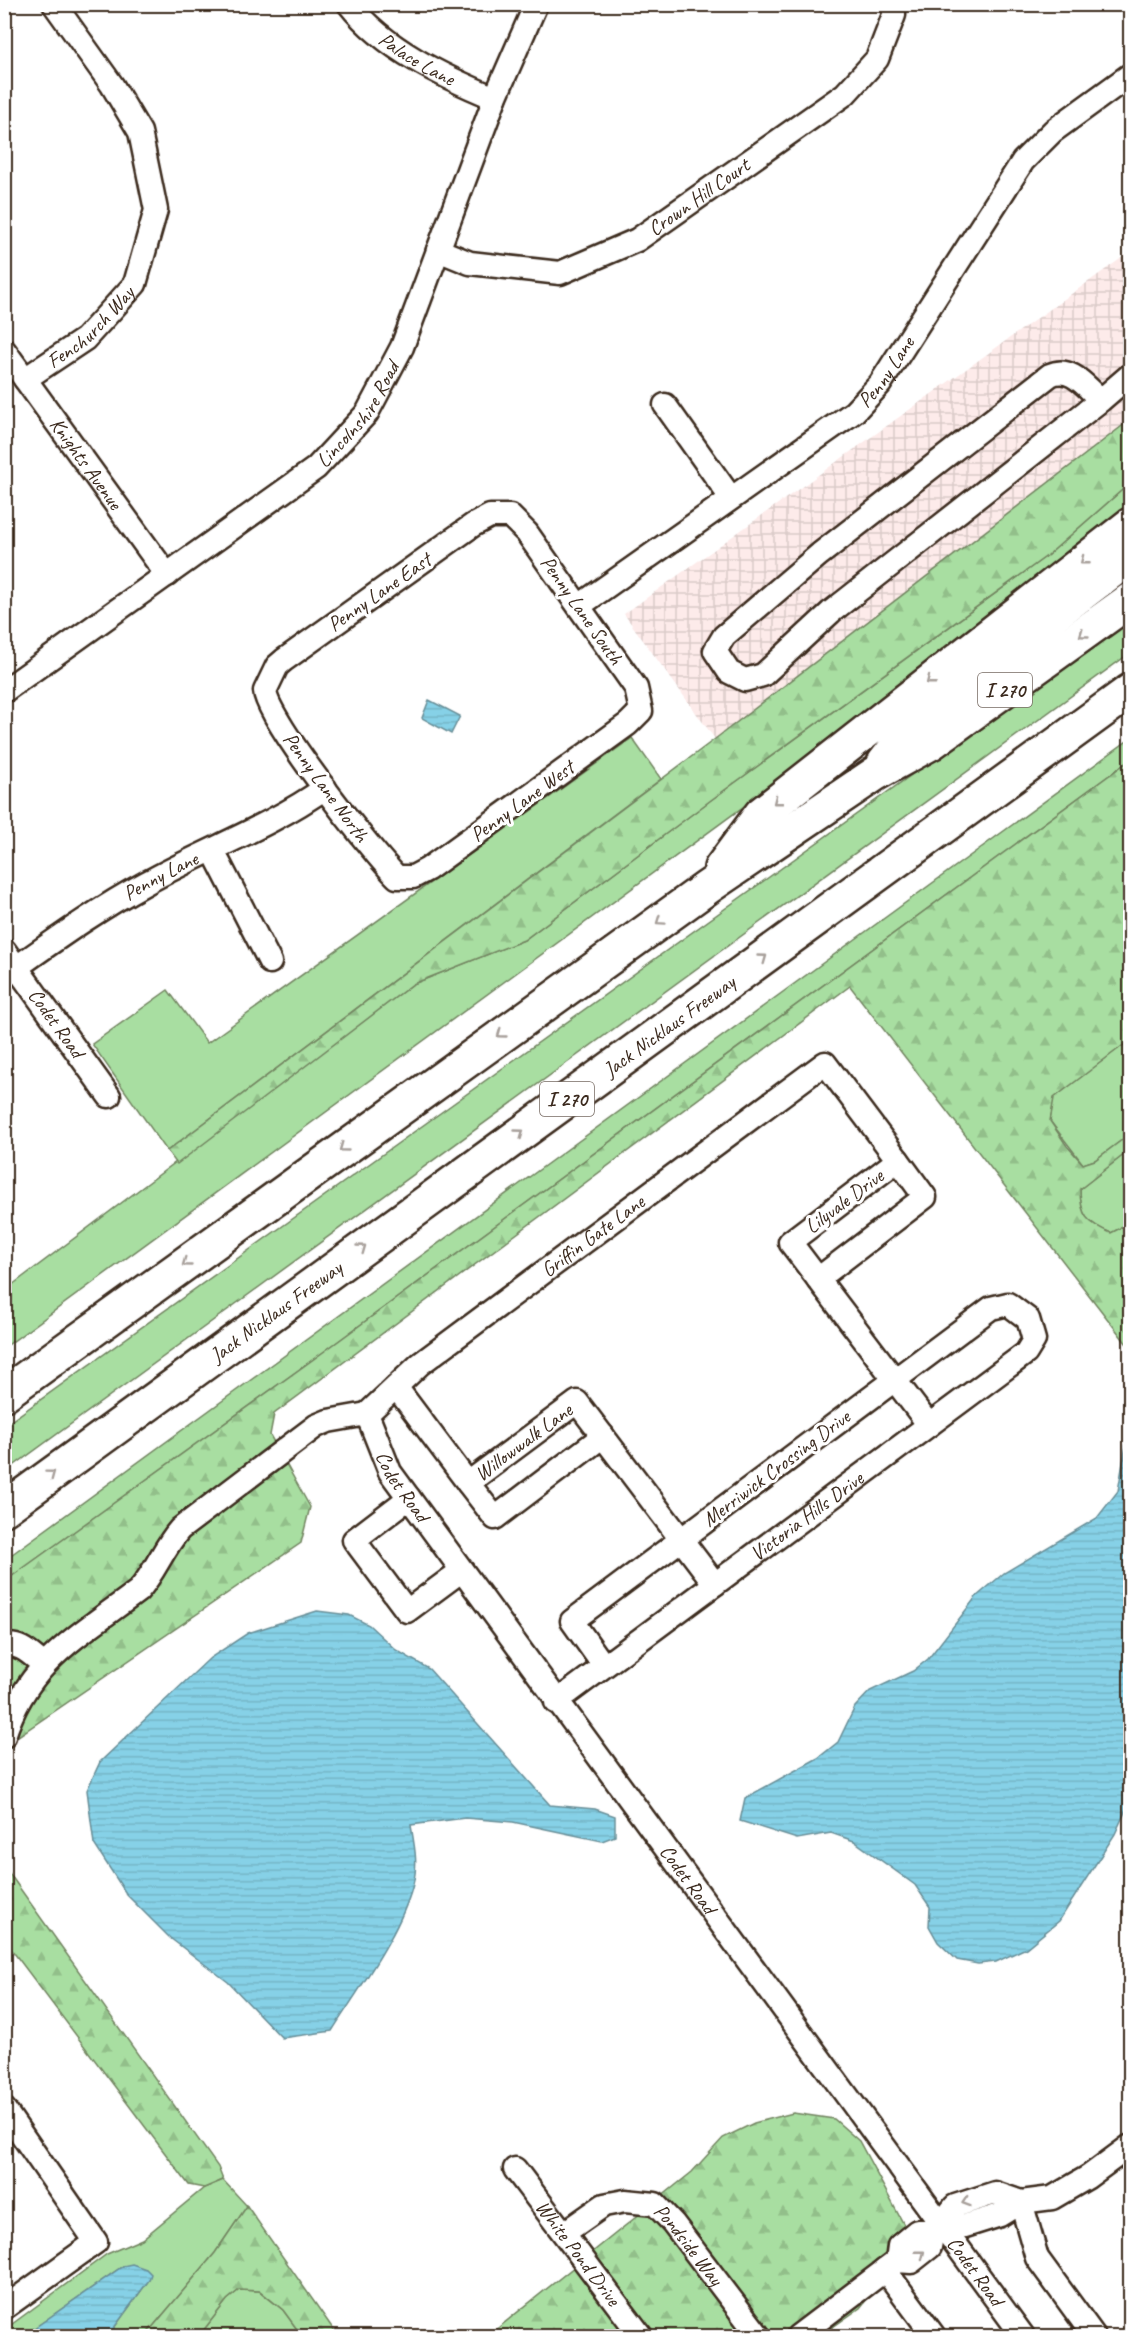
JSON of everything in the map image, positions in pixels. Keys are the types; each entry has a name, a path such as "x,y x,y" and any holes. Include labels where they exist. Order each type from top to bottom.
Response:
{"highway":[{"path":"708,887 761,814 1131,525"},
{"path":"875,774 921,716 1131,557"},
{"name":"I 270","path":"4,1394 708,887 875,774 931,743 1131,600"},
{"name":"Jack Nicklaus Freeway","path":"4,1509 1131,691"}],"street":[{"name":"Fenchurch Way","path":"25,379 85,339 135,284 156,210 141,132 112,85 54,4"},
{"name":"Palace Lane","path":"349,4 362,22 439,75 495,98"},
{"name":"Lincolnshire Road","path":"4,691 316,468 368,413 402,347 495,98 536,4"},
{"name":"Crown Hill Court","path":"438,250 470,263 560,273 637,240 845,94 877,59 894,15 894,4"},
{"name":"Penny Lane","path":"579,606 854,412 880,384 1023,161 1053,131 1131,75"},
{"name":"Knights Avenue","path":"4,350 167,575"},
{"path":"1101,400 1069,372 1059,371 1050,375 820,554 724,636 715,651 729,672 745,680 763,675 831,612 1101,400 1131,375"},
{"path":"665,405 731,498"},
{"name":"Penny Lane East","path":"265,691 277,666 454,538 490,516 510,516"},
{"name":"Penny Lane South","path":"510,516 527,533 636,688 641,711"},
{"name":"Penny Lane North","path":"265,691 270,711 381,862 397,878"},
{"name":"Penny Lane West","path":"397,878 413,877 428,869 628,724 641,711"},
{"name":"Penny Lane","path":"9,964 148,881 213,850 325,788"},
{"path":"213,850 270,962"},
{"name":"Codet Road","path":"9,964 109,1096"},
{"name":"Lilyvale Drive","path":"825,1063 898,1160 790,1242 929,1425"},
{"name":"Griffin Gate Lane","path":"367,1414 420,1364 825,1063"},
{"path":"818,1279 925,1197 898,1160"},
{"name":"Merriwick Crossing Drive","path":"604,1666 572,1621 991,1308 1008,1304 1028,1319"},
{"name":"Victoria Hills Drive","path":"556,1702 1026,1353 1034,1340 1028,1319"},
{"name":"Willowwalk Lane","path":"396,1387 468,1483 577,1402 715,1584"},
{"path":"4,1736 27,1685 43,1664 138,1592 147,1581 169,1542 180,1529 316,1426 328,1421 367,1414"},
{"name":"Codet Road","path":"367,1414 390,1472 937,2228 1023,2337"},
{"path":"468,1483 495,1518 603,1436"},
{"path":"409,1498 354,1540 407,1611 461,1571"},
{"path":"4,1646 12,1644 21,1647 43,1664"},
{"path":"4,2109 96,2242 4,2308"},
{"path":"798,2337 891,2265 899,2247 918,2231 937,2228 955,2206 995,2193 1021,2202 1052,2198 1088,2177 1131,2146"},
{"name":"White Pond Drive","path":"515,2169 641,2337"},
{"name":"Pondside Way","path":"564,2233 604,2205 625,2200 654,2204 673,2223 759,2337"},
{"path":"1021,2202 1037,2258 1094,2337"},
{"path":"891,2265 934,2337"}],"shaded area":[{"path":"1130,252 1130,420 715,739 624,614"}],"green space":[{"path":"1130,420 1130,483 1048,555 711,800 524,940 413,984 177,1164 167,1151 715,739"},
{"path":"1130,483 1130,518 948,657 5,1347 4,1291 413,984 524,940 711,800 1048,555"},
{"path":"1130,618 1130,653 5,1472 4,1426"},
{"path":"632,738 661,779 167,1151 92,1044 168,990 207,1043"},
{"path":"1130,739 1130,760 322,1353 5,1582 4,1560"},
{"path":"1130,760 1130,1040 1054,1098 1050,1121 1083,1164 1095,1160 1130,1134 1130,1150 1080,1189 1080,1198 1083,1212 1096,1226 1111,1233 1130,1223 1130,1348 850,986 274,1414 270,1435 310,1507 301,1543 5,1745 4,1582 322,1353"},
{"path":"1130,1040 1130,1134 1095,1160 1083,1164 1050,1121 1053,1098"},
{"path":"1130,1150 1130,1223 1111,1233 1096,1226 1086,1217 1081,1206 1080,1189"},
{"path":"4,1866 218,2167 223,2180 204,2188 189,2185 5,1941"},
{"path":"793,2113 834,2119 859,2141 904,2225 901,2256 860,2308 820,2336 488,2336 692,2172 723,2138 754,2123"},
{"path":"223,2180 247,2206 215,2253 145,2336 108,2336 149,2280 123,2266 23,2336 5,2336 4,2330 107,2254 142,2239 204,2188"},
{"path":"247,2206 338,2336 302,2336 283,2310 260,2291 239,2290 227,2300 199,2336 145,2336 215,2253"},
{"path":"239,2290 259,2291 283,2310 302,2336 199,2336 227,2300"}],"water":[{"path":"429,700 460,716 451,734 422,718"},
{"path":"1130,1423 1130,1801 1115,1834 1059,1921 1026,1948 996,1962 978,1964 957,1960 938,1942 929,1926 930,1907 915,1885 854,1841 831,1833 797,1839 740,1821 745,1798 818,1758 838,1742 855,1707 870,1691 913,1671 928,1659 976,1597 1004,1573 1097,1518 1118,1491"},
{"path":"317,1611 349,1615 369,1625 396,1650 429,1669 550,1805 595,1809 615,1816 615,1836 602,1841 513,1822 465,1818 411,1825 416,1859 414,1880 401,1918 379,1958 332,2031 282,2038 228,1982 170,1938 127,1895 94,1844 87,1790 100,1762 210,1658 248,1633"},
{"path":"132,2264 146,2269 151,2274 149,2280 108,2336 23,2336 123,2266"}]}
